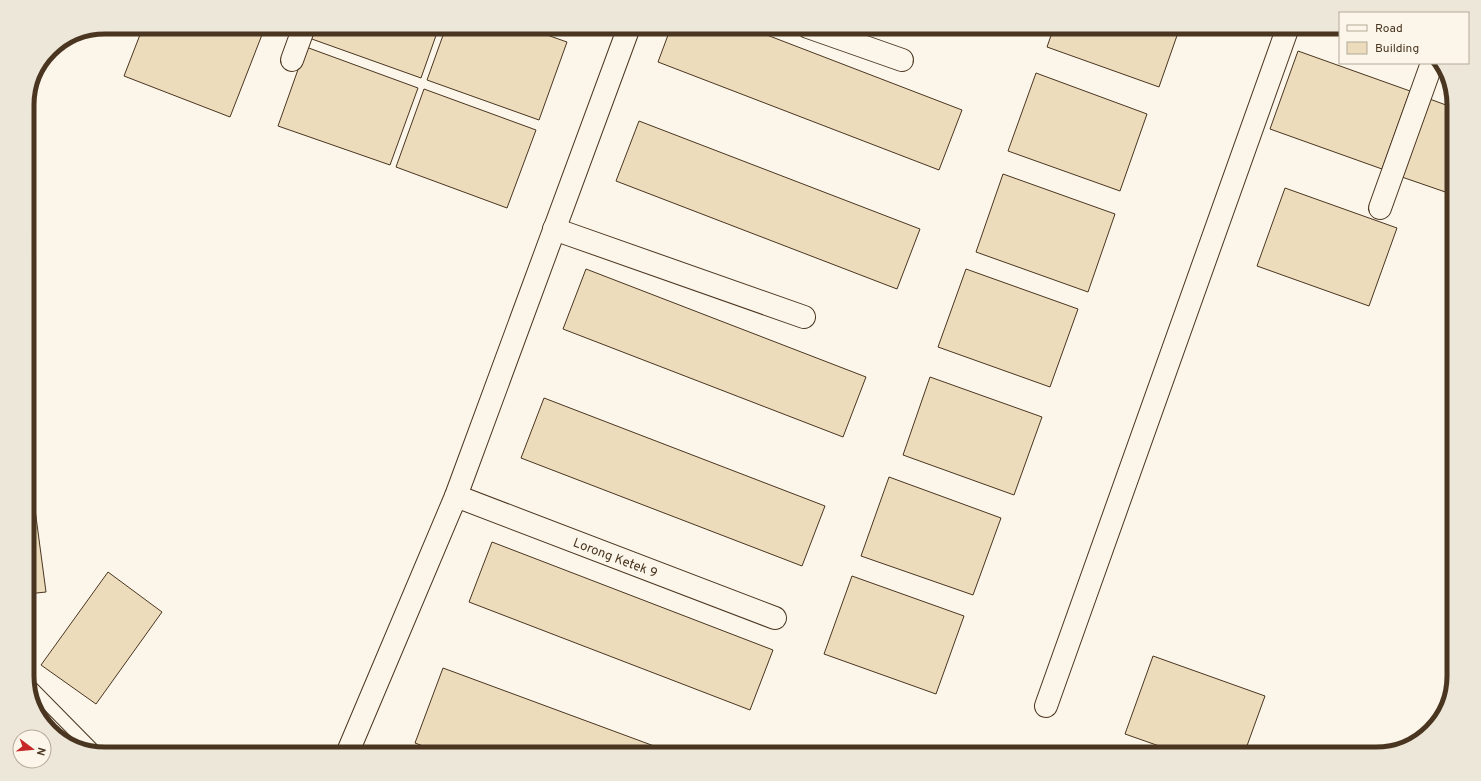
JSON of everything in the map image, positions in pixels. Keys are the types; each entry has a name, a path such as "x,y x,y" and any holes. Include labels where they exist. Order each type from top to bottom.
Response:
{"street":[{"path":"292,60 301,34"},
{"path":"351,747 456,496 626,34"},
{"path":"828,34 902,60"},
{"path":"1046,706 1286,34"},
{"path":"1380,208 1432,64"},
{"path":"554,229 804,317"},
{"name":"Lorong Ketek 9","path":"456,496 775,618"}],"lane":[{"path":"36,692 88,745"}],"building":[{"path":"140,34 262,34 230,117 124,76"},
{"path":"310,34 437,34 421,78 309,38"},
{"path":"443,34 544,34 567,42 539,120 427,80"},
{"path":"668,34 764,34 962,110 939,170 658,62"},
{"path":"1052,34 1178,34 1159,87 1047,47"},
{"path":"306,47 418,88 390,165 278,126"},
{"path":"1298,51 1410,91 1382,169 1270,129"},
{"path":"1036,73 1147,114 1120,191 1008,151"},
{"path":"424,89 536,130 507,208 396,167"},
{"path":"1427,98 1447,105 1447,193 1399,176"},
{"path":"639,121 920,229 897,289 616,181"},
{"path":"1003,174 1115,214 1088,292 976,252"},
{"path":"1285,188 1397,228 1369,306 1257,266"},
{"path":"586,269 866,377 843,437 563,329"},
{"path":"966,269 1078,309 1050,387 938,347"},
{"path":"930,377 1042,417 1014,495 903,455"},
{"path":"544,398 825,506 802,566 521,458"},
{"path":"889,477 1001,518 973,595 861,556"},
{"path":"34,502 46,592 34,593"},
{"path":"492,542 773,650 750,710 469,602"},
{"path":"108,572 162,612 96,704 41,665"},
{"path":"852,576 964,616 936,694 824,654"},
{"path":"1153,656 1265,696 1247,747 1162,747 1125,734"},
{"path":"443,668 657,747 426,747 415,743"}]}
